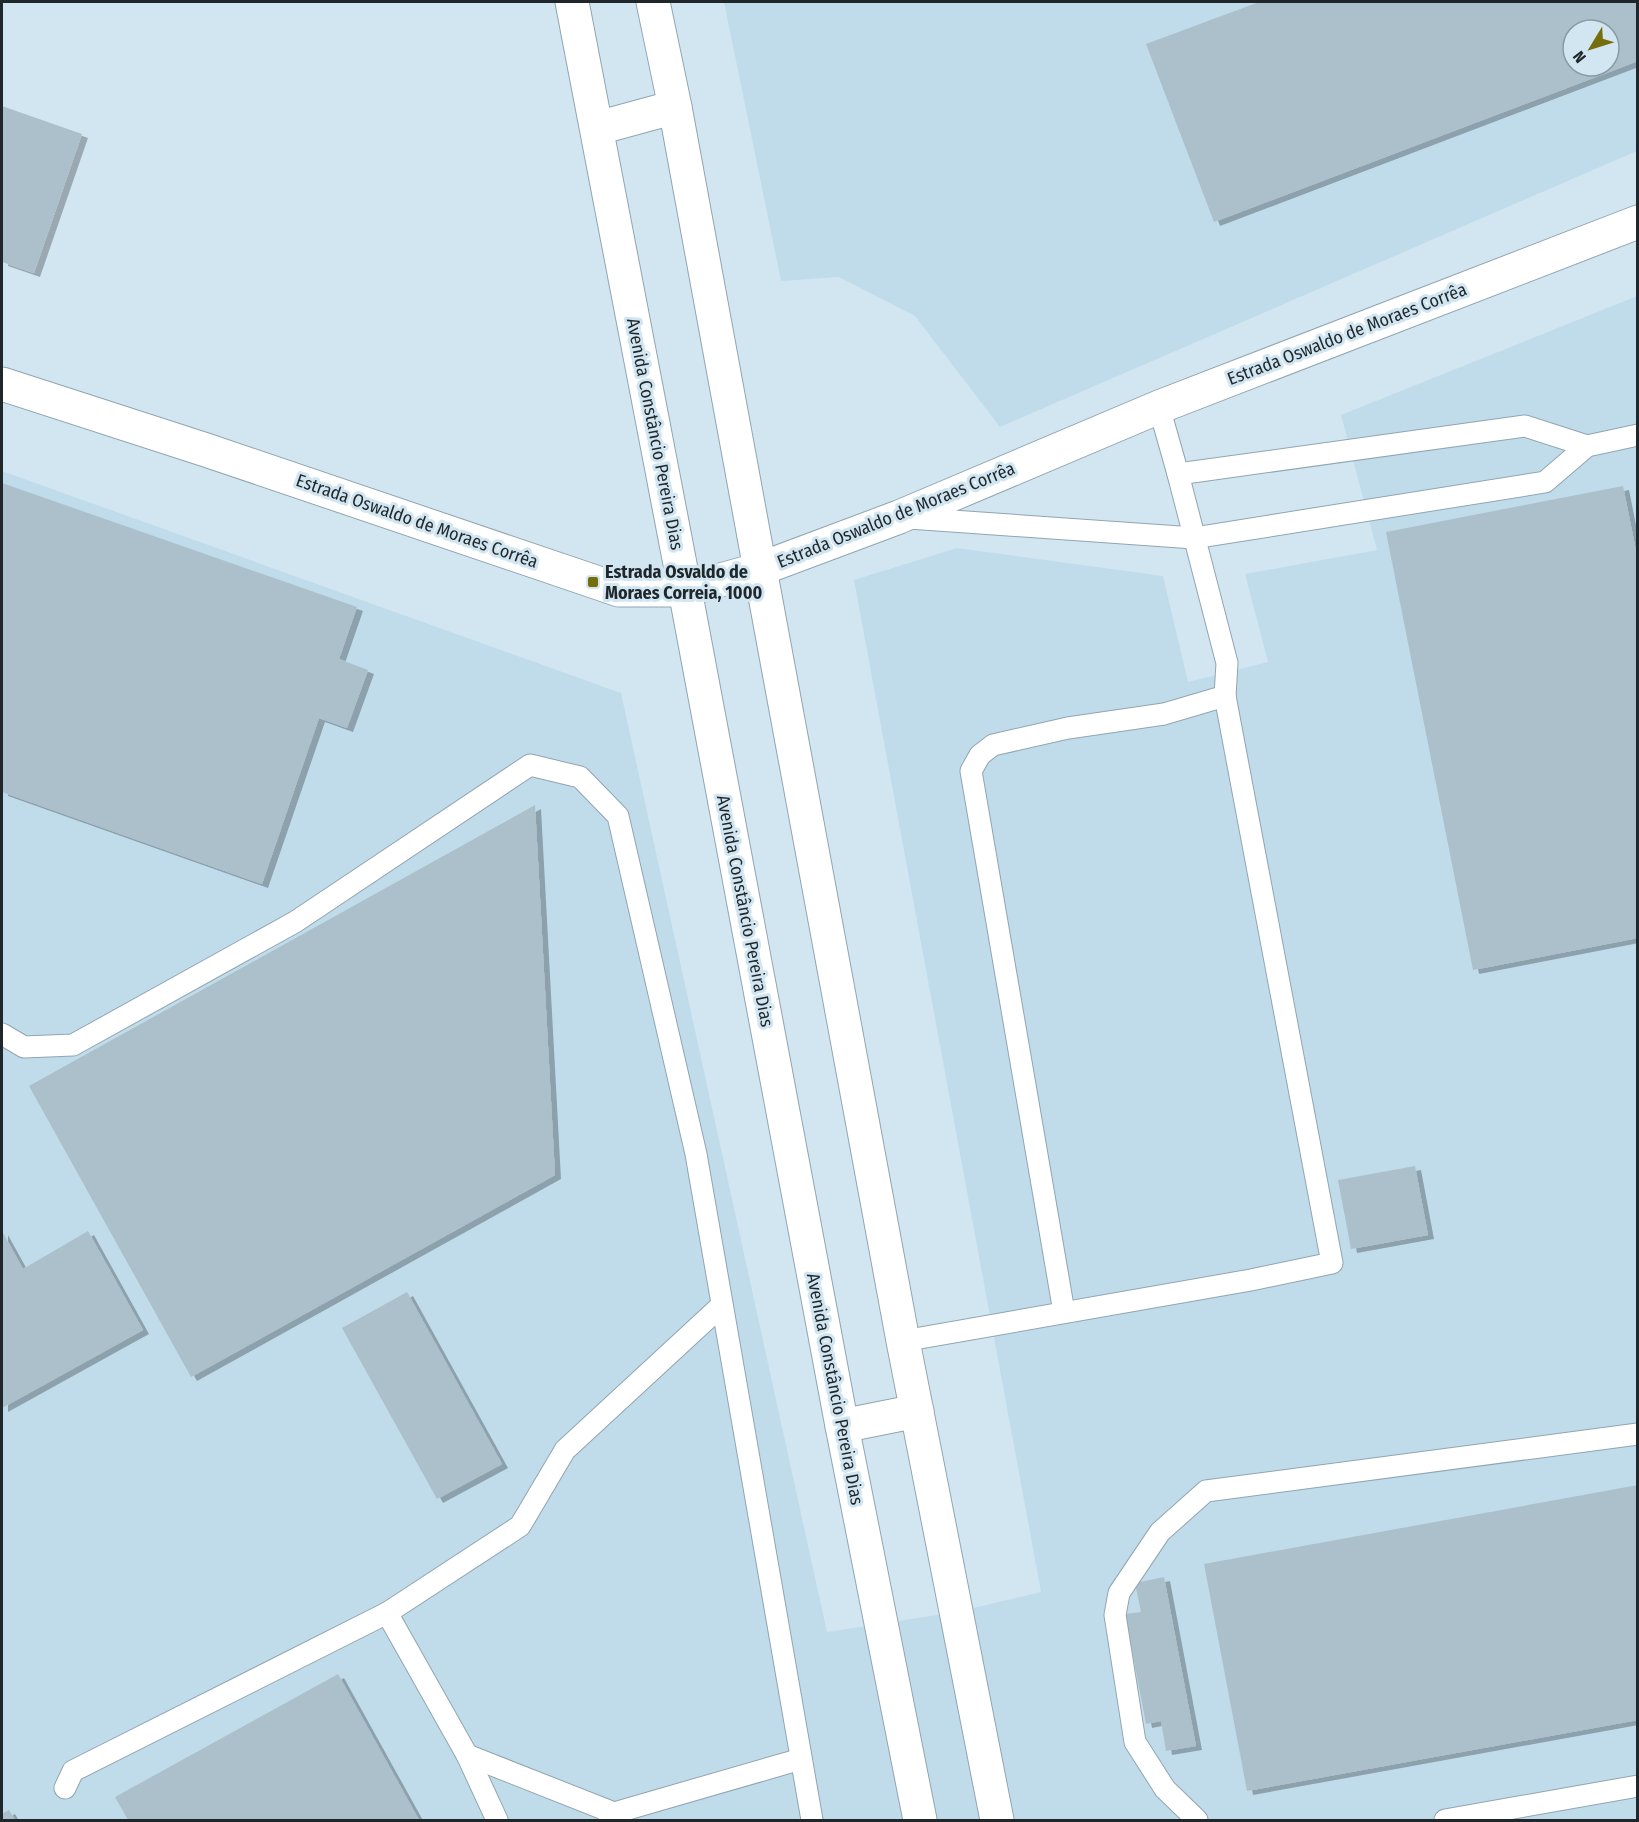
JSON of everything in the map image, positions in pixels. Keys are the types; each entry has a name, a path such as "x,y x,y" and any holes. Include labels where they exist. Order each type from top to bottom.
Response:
{"street":[{"name":"Avenida Constâncio Pereira Dias","path":"572,2 598,128 842,1426 920,1821"},
{"path":"653,2 675,106 903,1341 997,1821"},
{"path":"598,128 675,106"},
{"name":"Estrada Oswaldo de Moraes Corrêa","path":"2,384 619,590 685,590 760,569 899,517 1159,406 1638,222"},
{"path":"842,1426 917,1411"}],"lane":[{"path":"903,1341 1251,1280 1332,1263 1225,696 1227,663 1179,474 1159,406"},
{"path":"1179,474 1525,426 1587,446"},
{"path":"899,517 1194,538 1545,482 1587,446 1638,435"},
{"path":"1064,1312 971,771 980,755 993,746 1068,728 1164,714 1225,696"},
{"path":"2,1034 24,1047 73,1045 295,922 530,765 580,777 618,816 696,1154 812,1821"},
{"path":"65,1788 73,1771 387,1612 520,1526 565,1450 722,1305"},
{"path":"1197,1821 1165,1789 1135,1742 1115,1615 1119,1593 1160,1532 1175,1518 1206,1491 1638,1434"},
{"path":"387,1612 467,1755 497,1821"},
{"path":"467,1755 611,1817 801,1760"},
{"path":"1445,1821 1638,1786"}],"shaded area":[{"path":"724,2 1637,2 1637,151 1000,427 915,316 839,277 781,281"},
{"path":"1637,296 1637,1820 2,1820 2,471 621,693 827,1632 956,1612 1041,1592 854,580 957,548 1163,576 1188,682 1268,662 1245,574 1377,550 1341,415"}],"building":[{"path":"1259,2 1638,2 1638,61 1621,67 1621,18 1561,18 1561,78 1593,78 1214,222 1146,44"},
{"path":"2,106 82,134 34,273 2,262"},
{"path":"2,483 357,607 339,659 368,670 347,728 319,718 262,884 2,792"},
{"path":"1623,486 1638,561 1638,938 1473,970 1386,532"},
{"path":"535,805 555,1175 191,1377 29,1086"},
{"path":"1415,1166 1428,1235 1351,1249 1338,1180"},
{"path":"2,1231 23,1269 88,1231 143,1330 2,1408"},
{"path":"407,1292 502,1464 437,1499 342,1328"},
{"path":"1638,1485 1638,1720 1247,1791 1204,1564"},
{"path":"1164,1577 1196,1746 1166,1751 1161,1721 1146,1724 1125,1614 1141,1612 1135,1583"},
{"path":"338,1674 419,1820 128,1820 115,1797"},
{"path":"9,1810 15,1820 2,1820 2,1814"}],"place":[{"name":"Estrada Osvaldo de Moraes Correia, 1000","path":"593,582"}]}
